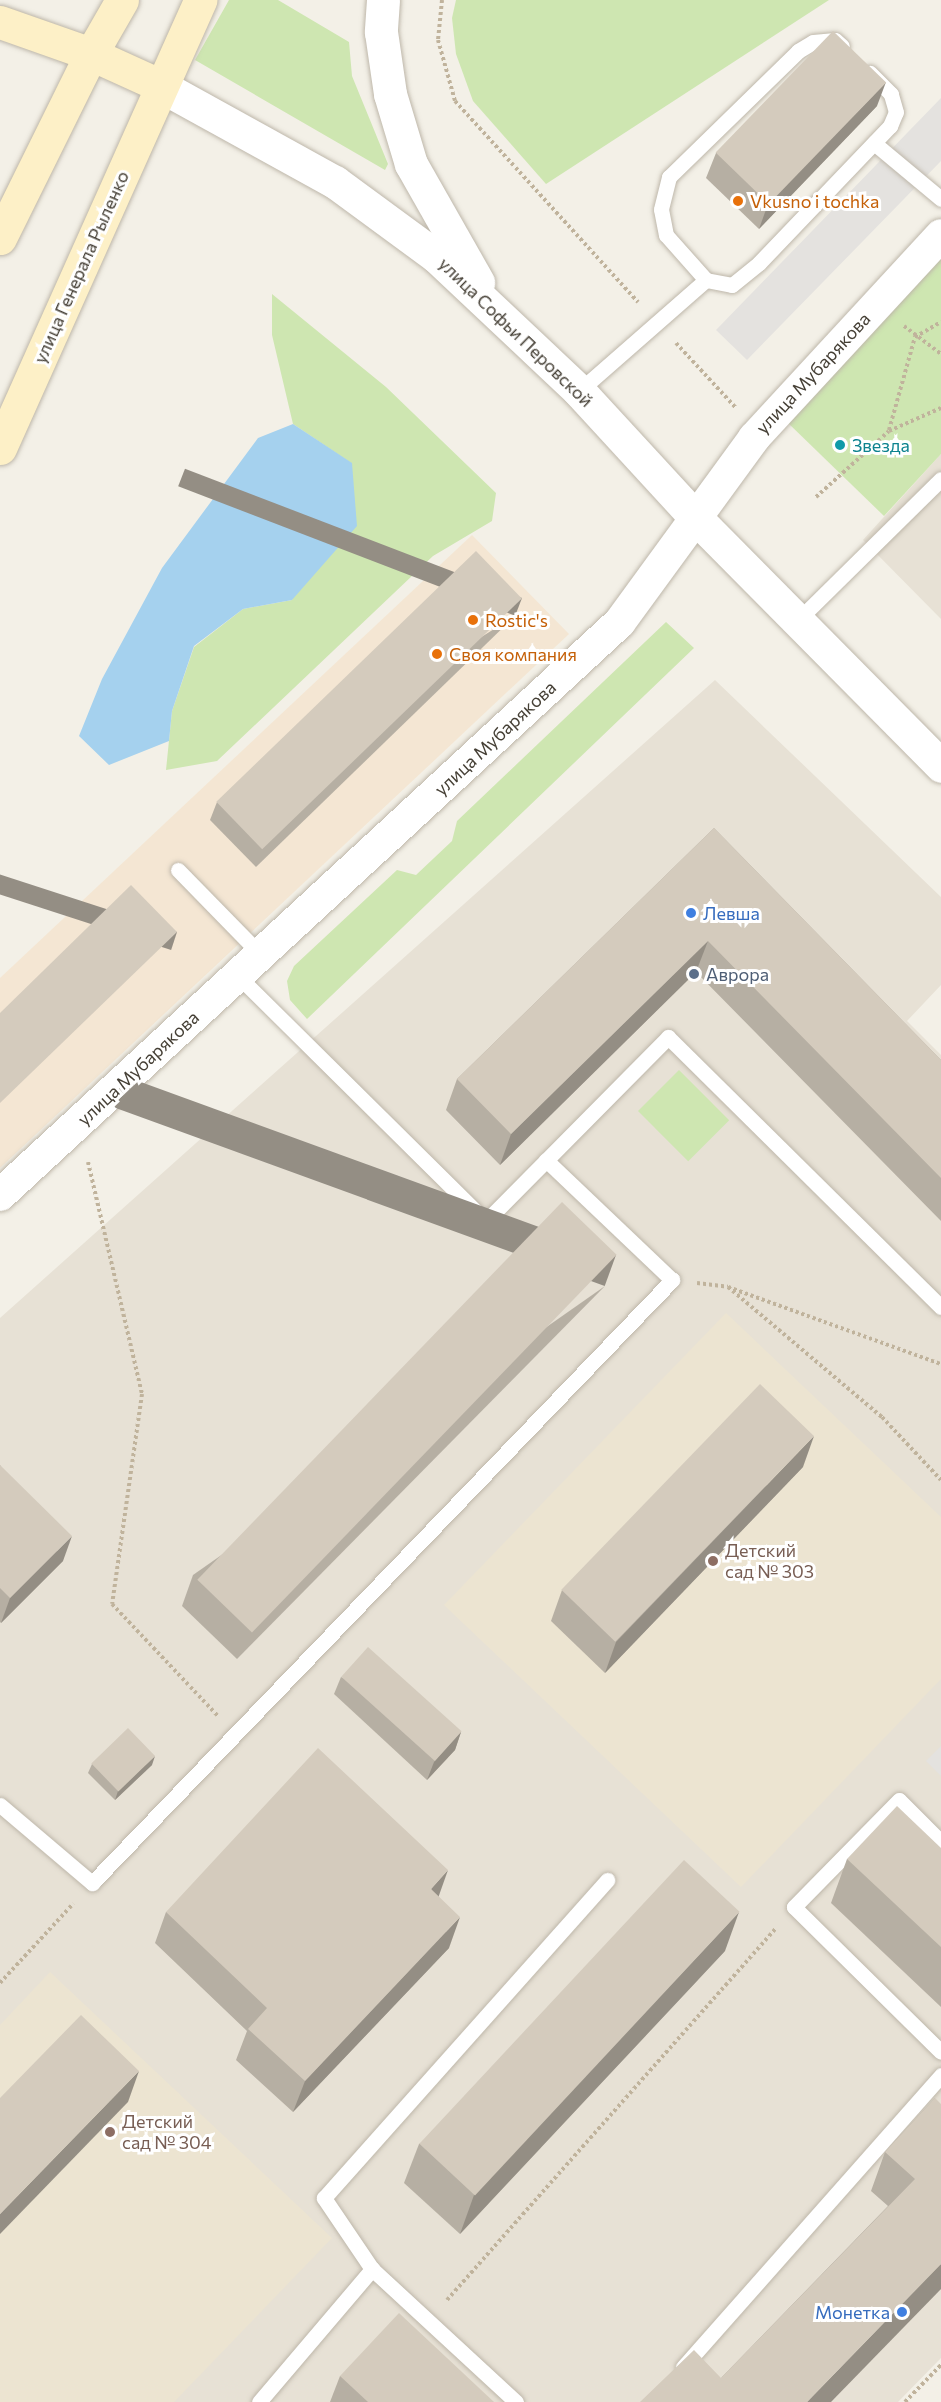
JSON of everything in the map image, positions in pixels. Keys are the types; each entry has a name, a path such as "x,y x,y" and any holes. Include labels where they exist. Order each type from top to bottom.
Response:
{"main road":[{"path":"6,224 91,54 122,0"},
{"name":"улица Генерала Рыленко","path":"0,448 72,293 159,85 200,0"},
{"name":"улица Софьи Перовской","path":"0,22 91,54 159,85"}],"street":[{"path":"383,0 381,32 390,94 411,164 493,310"},
{"name":"улица Софьи Перовской","path":"159,85 335,182 437,257 579,391 695,517 941,766"},
{"name":"улица Мубарякова","path":"0,1194 620,622 754,438 941,236"}],"lane":[{"path":"835,40 891,94 896,112 874,142 732,285 706,280 666,235 661,209 669,177 798,51 813,42 835,40"},
{"path":"874,142 941,199"},
{"path":"579,391 659,324 706,280"},
{"path":"797,621 941,479"},
{"path":"178,870 260,954"},
{"path":"238,976 486,1221 668,1037 941,1307"},
{"path":"0,1805 92,1883 672,1280 546,1160"},
{"path":"941,1842 899,1800 794,1907 941,2052"},
{"path":"516,2402 372,2269 324,2198 607,1880"},
{"path":"675,2376 941,2075"},
{"path":"259,2402 372,2269"}],"path":[{"path":"442,0 438,40 455,101 740,412"},
{"path":"901,322 915,337 941,354"},
{"path":"889,431 915,337 941,322"},
{"path":"816,497 889,431 941,408"},
{"path":"79,1123 141,1394 112,1604 235,1734"},
{"path":"672,1280 728,1287 941,1364"},
{"path":"728,1287 882,1417 941,1480"},
{"path":"0,1983 92,1883"},
{"path":"428,2321 794,1907"},
{"path":"905,2402 941,2366"}],"shaded area":[{"path":"941,98 941,161 747,360 716,330"},
{"path":"941,454 941,619 863,540"},
{"path":"472,535 569,634 0,1168 0,978"},
{"path":"715,680 941,897 941,985 907,1021 941,1055 941,2358 898,2402 0,2402 0,1318"},
{"name":"Детский сад № 303","path":"726,1313 941,1517 941,1679 741,1887 444,1605"},
{"path":"941,1746 941,1776 926,1761"},
{"name":"Детский сад № 304","path":"50,1972 332,2238 174,2402 0,2402 0,2025"}],"green space":[{"path":"229,0 278,0 349,42 352,76 388,164 385,170 195,60"},
{"path":"456,0 829,0 546,184 473,101 456,54 452,18"},
{"path":"941,258 941,454 884,516 787,422"},
{"path":"272,294 386,387 496,493 492,521 433,556 217,761 166,770 172,711 194,647 243,609 292,600 351,463 293,424 272,335"},
{"path":"666,622 694,648 307,1019 290,1000 287,981 294,966 397,870 416,875 452,841 457,821"},
{"path":"679,1070 729,1120 688,1161 638,1111"}],"water":[{"path":"293,424 352,463 357,526 292,600 243,609 194,646 172,711 169,741 109,765 79,736 102,679 162,568 258,438"}],"building":[{"path":"833,31 886,82 769,204 716,153"},
{"path":"476,551 522,598 262,849 216,802"},
{"path":"714,828 941,1060 941,1178 708,941 511,1134 457,1079"},
{"path":"131,885 177,932 0,1103 0,1013"},
{"path":"562,1202 617,1255 252,1632 197,1580"},
{"path":"760,1384 814,1436 615,1642 561,1590"},
{"path":"0,1465 72,1536 10,1598 0,1588"},
{"path":"368,1647 462,1731 435,1761 341,1677"},
{"path":"128,1728 155,1756 118,1791 91,1763"},
{"path":"318,1748 448,1870 431,1889 460,1917 305,2081 248,2029 267,2008 166,1912"},
{"path":"897,1806 941,1848 941,1947 847,1859"},
{"path":"684,1860 740,1912 475,2196 419,2144"},
{"path":"81,2015 139,2071 0,2214 0,2098"},
{"path":"935,2098 941,2104 941,2264 807,2402 640,2402 694,2350 721,2378 915,2179 885,2152"},
{"path":"399,2313 494,2402 368,2402 340,2376"}],"place":[{"name":"Vkusno i tochka","path":"738,201"},
{"name":"Звезда","path":"840,445"},
{"name":"Rostic's","path":"473,620"},
{"name":"Своя компания","path":"437,654"},
{"name":"Левша","path":"691,913"},
{"name":"Аврора","path":"694,974"},
{"name":"Детский сад № 303","path":"713,1561"},
{"name":"Детский сад № 304","path":"110,2132"},
{"name":"Монетка","path":"902,2312"}]}
